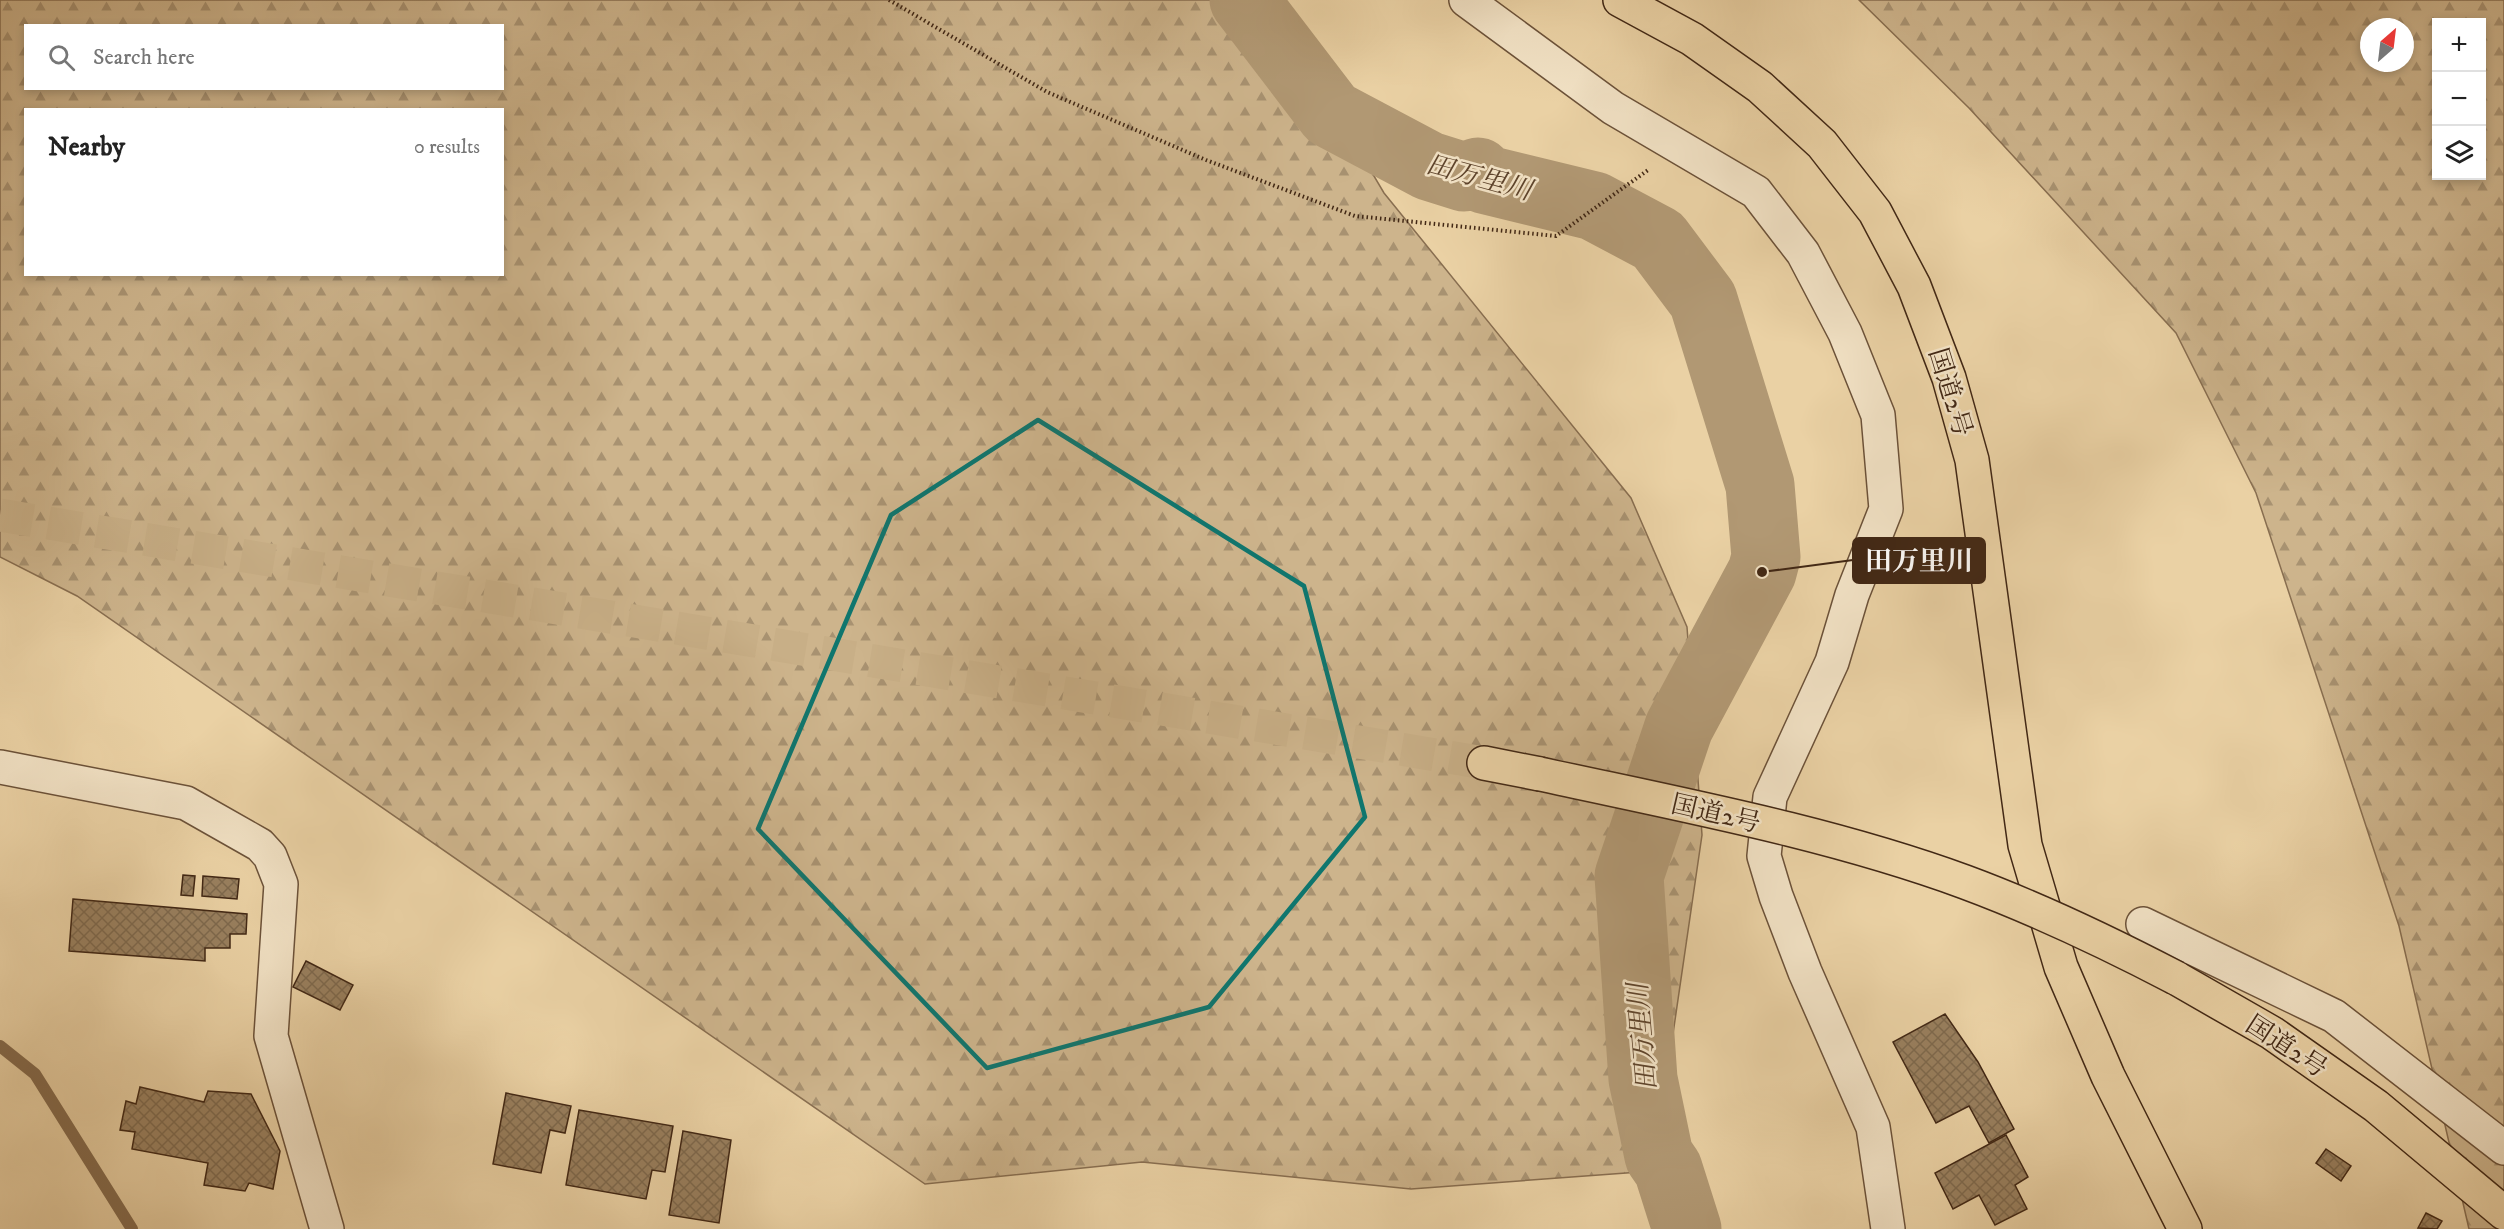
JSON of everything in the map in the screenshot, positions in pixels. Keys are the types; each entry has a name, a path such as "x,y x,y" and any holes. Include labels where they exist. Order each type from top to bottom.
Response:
{"highway":[{"name":"国道2号","path":"1620,0 1692,39 1760,87 1822,144 1875,212 1914,286 1949,378 1972,460 2025,845 2061,967 2108,1076 2185,1229"},
{"name":"国道2号","path":"1484,763 1753,820 1867,851 1965,882 2075,926 2176,978 2272,1033 2376,1106 2504,1213"}],"street":[{"path":"1466,0 1613,108 1756,192 1803,253 1845,333 1878,415 1886,509 1852,595 1832,662 1770,797 1764,856 1804,972 1873,1127 1888,1229"},
{"path":"0,767 186,803 260,845 270,856 281,884 271,1036 327,1229"},
{"path":"2143,924 2334,1016 2504,1148"}],"path":[{"path":"889,0 1047,92 1206,160 1355,216 1556,236 1654,165"}],"highlighted area":[{"path":"1038,420 1304,586 1365,817 1209,1007 987,1068 758,829 891,515"}],"green space":[{"path":"0,0 1270,0 1384,193 1631,498 1687,627 1702,835 1653,1171 1411,1189 1142,1162 925,1184 77,596 0,557"},
{"path":"1859,0 2504,0 2504,1229 2469,1229 2399,926 2256,493 2176,333 1969,108"}],"building":[{"path":"183,875 195,876 193,896 181,895"},
{"path":"203,876 239,879 237,899 202,896"},
{"path":"73,899 247,914 246,934 230,934 230,948 205,948 205,961 69,951"},
{"path":"306,961 353,985 340,1010 293,987"},
{"path":"1945,1014 1978,1062 2014,1129 1989,1143 1969,1106 1936,1123 1893,1042"},
{"path":"140,1087 204,1102 208,1091 251,1094 280,1151 273,1189 249,1183 245,1191 204,1185 208,1163 132,1149 135,1132 120,1130 126,1101 136,1104"},
{"path":"506,1093 571,1106 565,1133 550,1130 541,1173 493,1164"},
{"path":"579,1110 673,1126 665,1172 652,1170 646,1199 566,1185"},
{"path":"683,1131 731,1140 719,1223 669,1215"},
{"path":"2006,1135 2028,1177 2015,1185 2027,1209 1995,1225 1979,1195 1953,1209 1935,1173"},
{"path":"2326,1149 2351,1166 2341,1181 2316,1163"},
{"path":"2426,1213 2442,1221 2437,1229 2418,1228"}],"waterway":[{"name":"田万里川","path":"1244,0 1331,114 1429,166 1464,177 1478,172 1483,179 1594,206 1658,240 1703,300 1760,485 1766,557 1762,572 1679,727 1629,876 1643,1079 1659,1156 1668,1169 1687,1229"},
{"path":"0,1046 35,1074 132,1229"}],"tunnel":[{"path":"0,515 1484,763"}],"place":[{"name":"田万里川","path":"1762,572"}]}
